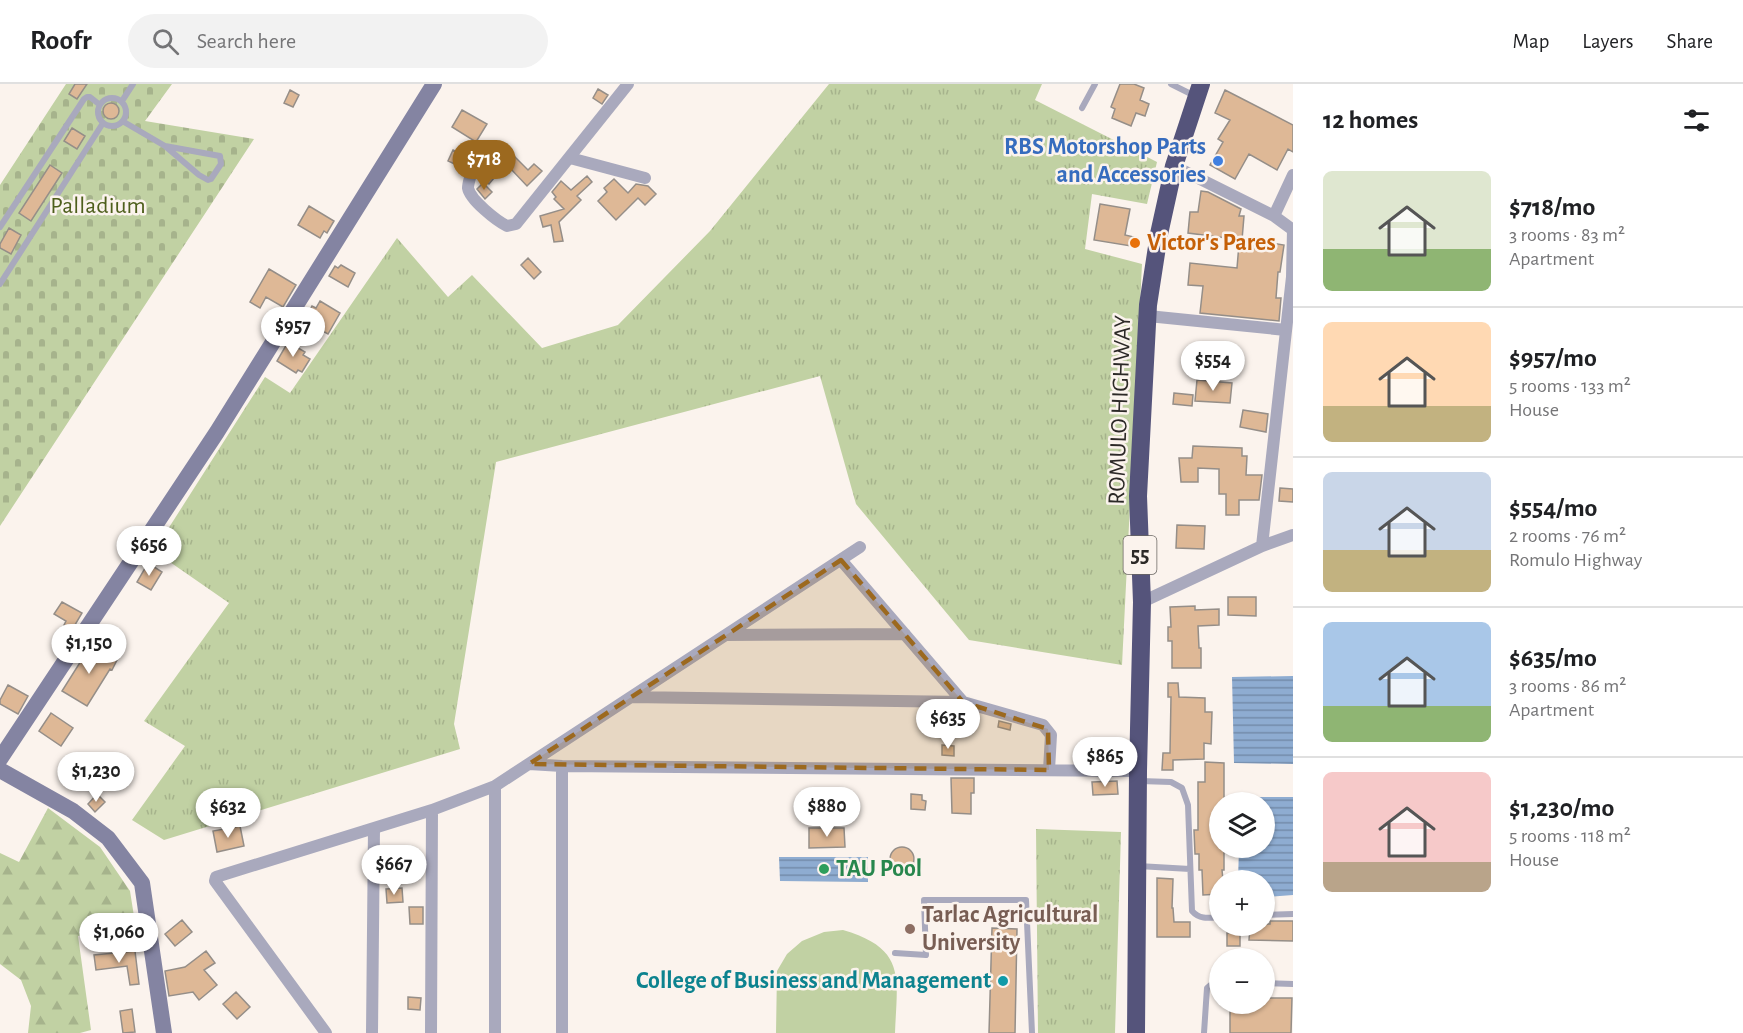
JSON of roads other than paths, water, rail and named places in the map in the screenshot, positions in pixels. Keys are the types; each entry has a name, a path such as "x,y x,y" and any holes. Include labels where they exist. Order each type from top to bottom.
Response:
{"highway":[{"name":"ROMULO HIGHWAY","path":"1136,1033 1142,602 1138,496 1148,316 1153,266 1174,166 1199,90"}],"street":[{"path":"0,759 217,432 434,84"},
{"path":"471,174 468,189 471,197 498,222 507,226 516,224 628,84"},
{"path":"570,158 645,178"},
{"path":"1174,166 1274,216 1293,230 1292,277 1262,546"},
{"path":"1274,216 1293,175"},
{"path":"1148,316 1286,330"},
{"path":"1142,602 1262,546 1293,535"},
{"path":"327,1033 222,891 215,879 216,876 432,810 495,786 860,547"},
{"path":"841,560 963,702"},
{"path":"726,635 904,634"},
{"path":"631,697 963,702 1043,725 1051,735 1049,770"},
{"path":"529,764 1049,770 1138,776"},
{"path":"562,766 562,1033"},
{"path":"0,770 73,811 108,838 142,883 164,1033"},
{"path":"495,786 495,1033"},
{"path":"431,1033 432,810"},
{"path":"372,1033 374,828"}],"lane":[{"path":"122,101 133,84"},
{"path":"1082,108 1095,84"},
{"path":"1171,84 1199,90"},
{"path":"0,226 84,99 90,97 100,105"},
{"path":"117,98 122,101 127,115 124,122 110,127 103,123 98,111 104,100 117,98"},
{"path":"124,122 165,146 208,180 220,164 220,156 165,146"},
{"path":"0,284 103,123"},
{"path":"1138,776 1171,782 1182,788 1188,805 1192,911 1196,916 1209,918"},
{"path":"1137,866 1190,869"},
{"path":"895,953 926,955 924,900 1026,900 1032,1033"},
{"path":"1275,915 1293,914"},
{"path":"1275,983 1293,984"},
{"path":"1204,1033 1205,1002 1209,987"}],"water":[{"path":"1293,676 1293,764 1234,763 1232,677"},
{"path":"1275,797 1293,797 1293,895 1275,896 1275,870 1238,870 1239,858 1275,858"},
{"name":"TAU Pool","path":"779,857 868,857 868,882 780,881"}],"place":[{"name":"RBS Motorshop Parts and Accessories","path":"1218,161"},
{"name":"Victor's Pares","path":"1135,243"},
{"name":"TAU Pool","path":"824,869"},
{"name":"Tarlac Agricultural University","path":"910,929"},
{"name":"College of Business and Management","path":"1003,981"}],"park label":[{"name":"Palladium","path":"98,206"}]}
